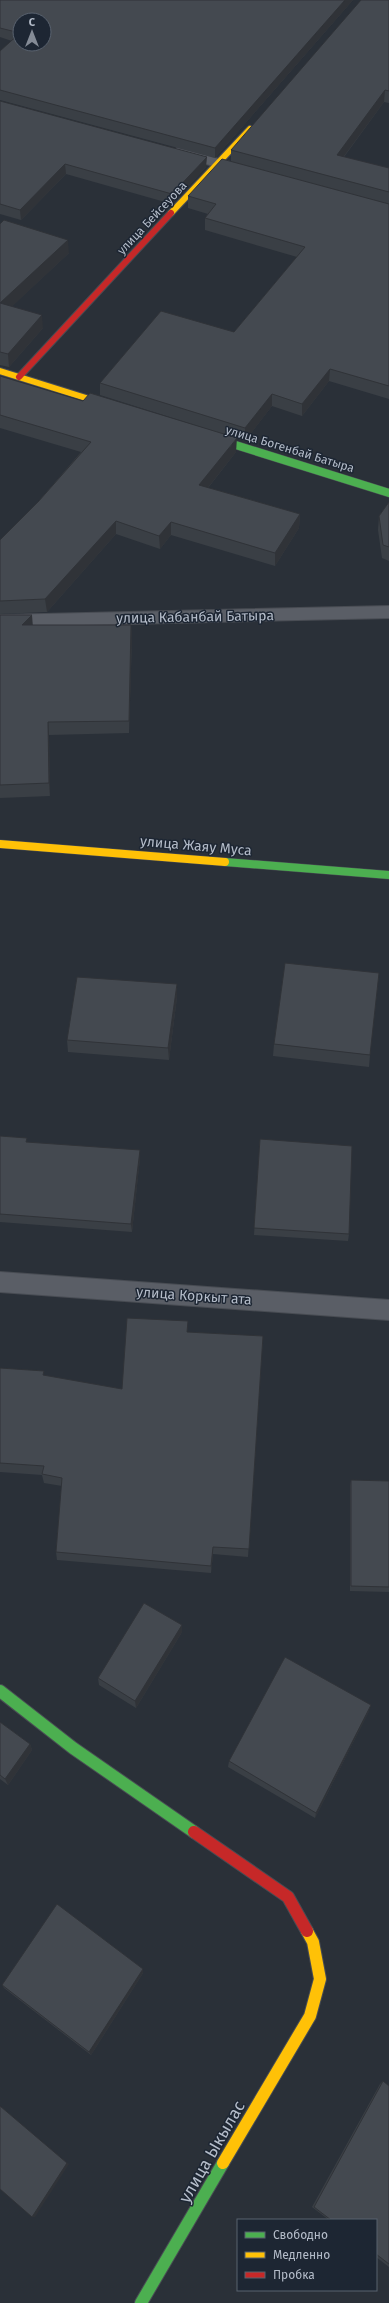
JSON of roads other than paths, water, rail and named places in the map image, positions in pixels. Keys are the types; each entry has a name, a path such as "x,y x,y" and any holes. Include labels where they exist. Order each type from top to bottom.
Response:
{"street":[{"name":"улица Бейсеуова","path":"19,377 256,123"},
{"path":"167,149 251,172"},
{"path":"0,371 125,410"},
{"name":"улица Богенбай Батыра","path":"200,434 389,493"},
{"name":"улица Кабанбай Батыра","path":"0,620 389,612"},
{"name":"улица Жаяу Муса","path":"0,844 389,875"},
{"name":"улица Коркыт ата","path":"0,1282 389,1310"},
{"name":"улица Ыкылас","path":"0,1691 73,1748 288,1897 313,1942 320,1979 310,2016 141,2303"}]}
